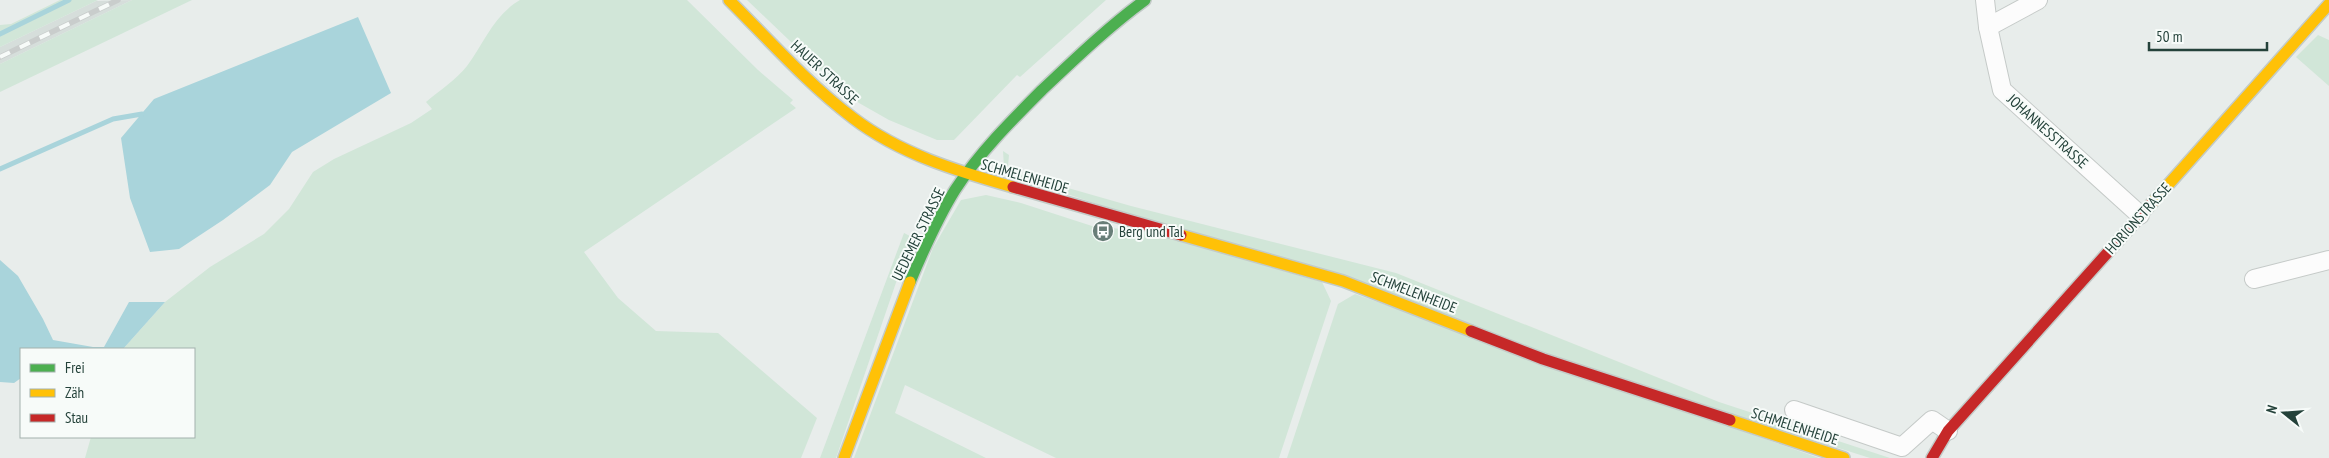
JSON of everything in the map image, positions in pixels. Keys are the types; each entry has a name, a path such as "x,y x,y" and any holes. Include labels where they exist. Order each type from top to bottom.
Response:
{"street":[{"name":"HAUER STRASSE","path":"729,0 826,96 854,119 882,137 913,153 967,174"},
{"name":"UEDEMER STRASSE","path":"844,458 920,258 945,208 967,174 999,132 1104,32 1144,0"},
{"name":"JOHANNESSTRASSE","path":"1985,0 1988,27 2002,90 2140,215"},
{"path":"1988,27 2038,0"},
{"name":"HORIONSTRASSE","path":"1932,458 1948,432 2325,10"},
{"name":"SCHMELENHEIDE","path":"967,174 1103,214 1188,235 1343,281 1543,359 1844,458"},
{"path":"2254,278 2329,260"},
{"path":"1794,410 1902,448 1932,420 1948,432"}],"shaded area":[{"path":"132,0 0,64 0,47 96,1"}],"green space":[{"path":"60,0 98,0 0,47 0,25 11,24"},
{"path":"132,0 192,0 0,92 0,64"},
{"path":"520,0 687,0 758,70 793,100 790,103 796,108 584,252 618,298 656,331 718,333 817,418 801,458 85,458 91,438 195,438 195,348 124,348 165,302 210,267 264,234 289,209 313,172 334,159 411,123 432,109 426,102 463,71 496,21"},
{"path":"747,0 1106,0 1020,77 1017,75 954,140 937,140 889,120 859,103 813,63"},
{"path":"2318,35 2329,40 2329,86 2296,57"},
{"path":"1003,151 1009,155 1008,166 1019,174 1131,206 1396,273 1719,402 1890,458 1870,458 1661,392 1010,175 1004,167"},
{"path":"986,195 1021,203 1092,226 1150,232 1322,282 1331,301 1279,458 1056,458 905,385 895,413 986,458 854,458 933,248 961,200"},
{"path":"904,233 914,238 901,268 836,458 820,458"},
{"path":"1355,294 1819,458 1287,458 1338,304"}],"water":[{"path":"358,17 391,93 292,152 270,185 223,220 179,249 150,252 130,198 121,138 154,99"},
{"path":"0,260 18,276 53,340 104,347 129,302 165,302 124,348 20,348 20,379 14,383 0,382"}],"waterway":[{"path":"0,34 69,0"},
{"path":"0,169 113,119 142,114"}],"railway":[{"path":"0,57 118,0"}],"traffic: fast":[{"path":"910,282 948,201 964,176 985,150 1042,90 1105,32 1145,0"}],"traffic: slow":[{"path":"729,0 820,91 871,131 890,142 950,168 1013,187"},
{"path":"2152,203 2329,4"},
{"path":"1181,235 1343,281 1471,331"},
{"path":"844,458 910,282"},
{"path":"1730,420 1844,458"}],"traffic: jam":[{"path":"1013,187 1181,235"},
{"path":"1932,458 1948,431 2152,203"},
{"path":"1471,331 1543,359 1730,420"}],"place":[{"name":"Berg und Tal","path":"1103,231"}]}
